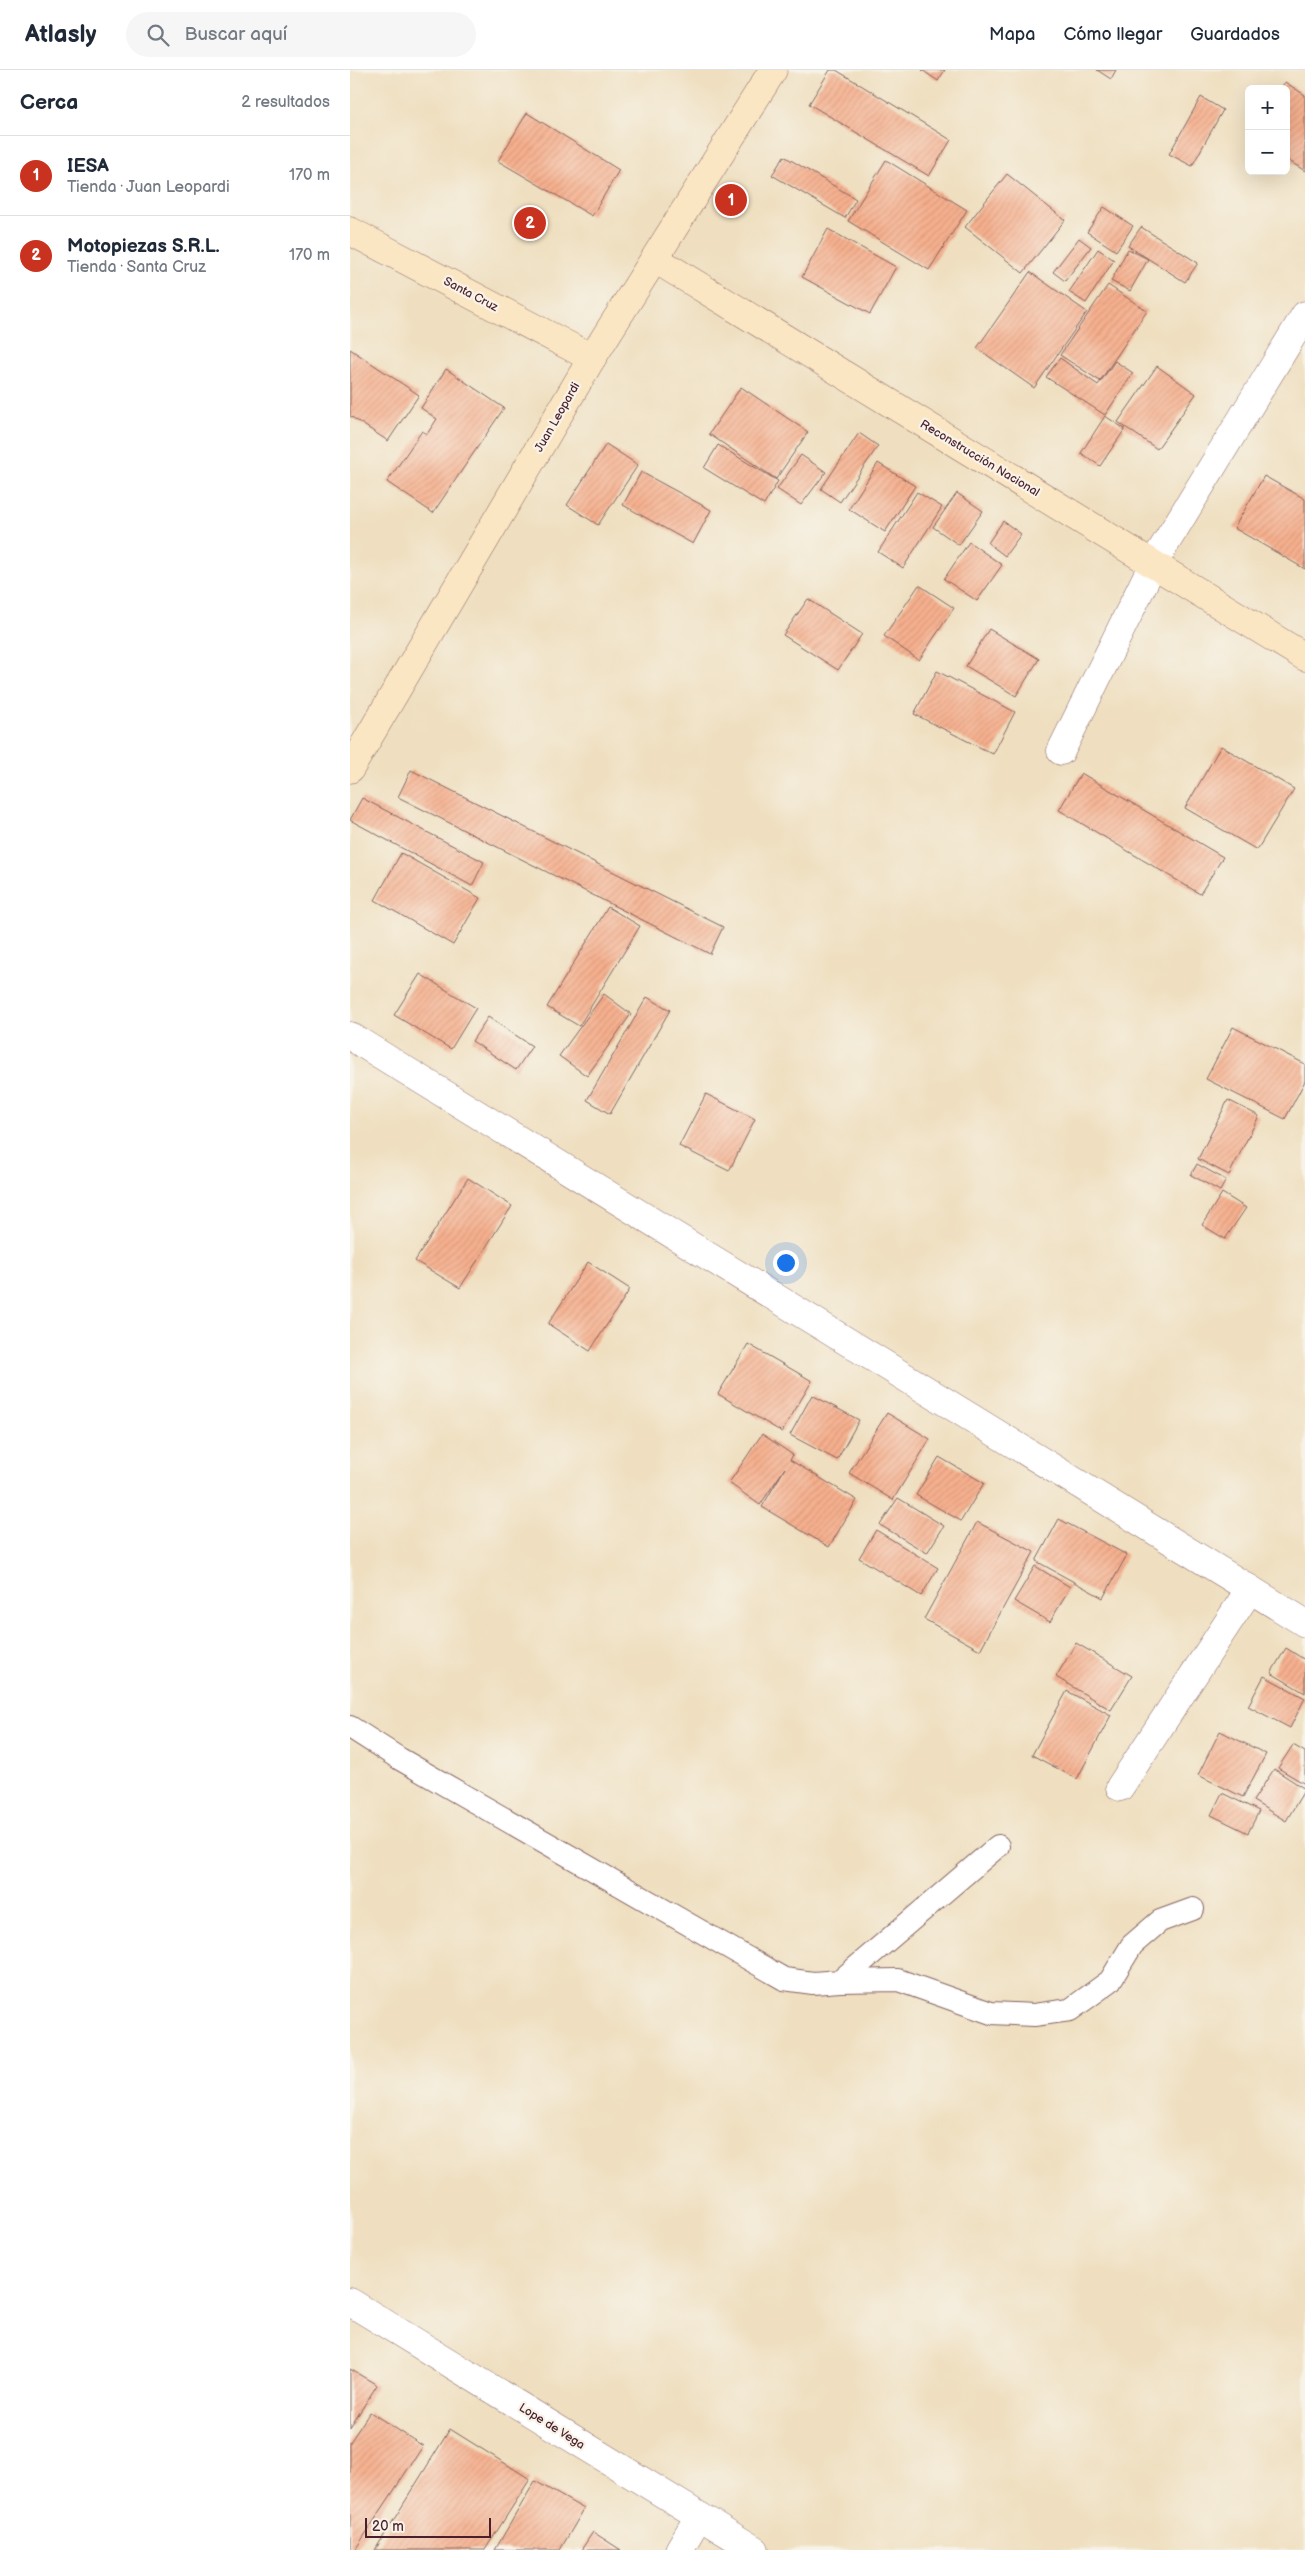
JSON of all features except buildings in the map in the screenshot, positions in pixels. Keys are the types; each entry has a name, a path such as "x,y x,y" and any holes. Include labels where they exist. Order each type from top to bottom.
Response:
{"street":[{"name":"Juan Leopardi","path":"350,769 592,358 773,70"},
{"name":"Santa Cruz","path":"350,231 592,358"},
{"name":"Reconstrucción Nacional","path":"655,259 1305,657"},
{"path":"1061,751 1153,564 1305,315"},
{"path":"350,1036 1305,1622"},
{"path":"1120,1787 1250,1589"},
{"name":"Lope de Vega","path":"350,2302 755,2550"},
{"path":"679,2550 699,2516"}],"lane":[{"path":"350,1727 400,1759 784,1979 813,1983 898,1980 991,2013 1034,2015 1070,2010 1110,1981 1132,1945 1160,1921 1194,1909"},
{"path":"840,1981 998,1846"}],"place":[{"name":"IESA","path":"731,200"},
{"name":"Motopiezas S.R.L.","path":"530,223"}]}
